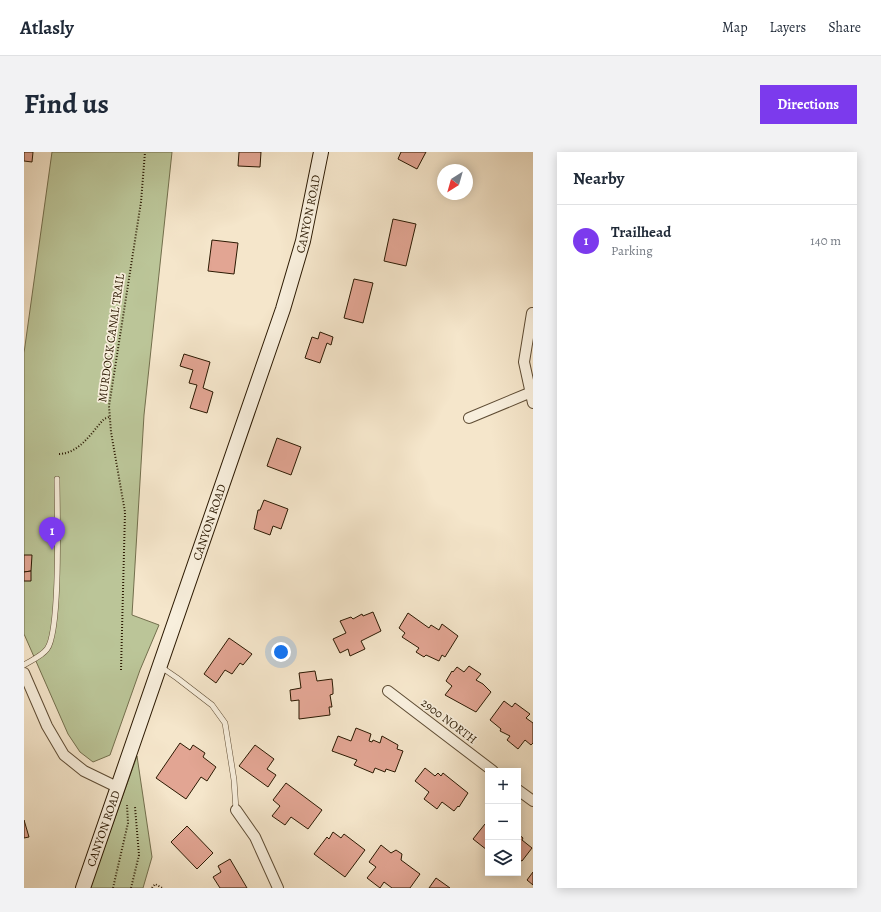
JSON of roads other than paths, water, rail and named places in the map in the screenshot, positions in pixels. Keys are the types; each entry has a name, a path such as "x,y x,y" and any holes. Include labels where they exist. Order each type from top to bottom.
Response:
{"main road":[{"name":"CANYON ROAD","path":"83,888 283,309 303,241 321,152"}],"street":[{"path":"468,418 531,398 524,362 532,313"},
{"path":"24,673 47,726 64,755 84,772 117,787"},
{"name":"2900 NORTH","path":"388,691 489,768"},
{"path":"521,792 533,800"},
{"path":"236,810 255,837 278,888"}],"lane":[{"path":"24,665 47,649 53,630 56,597 57,479"},
{"path":"159,666 212,705 225,723 236,810"}],"place":[{"name":"Trailhead","path":"52,550"}]}
